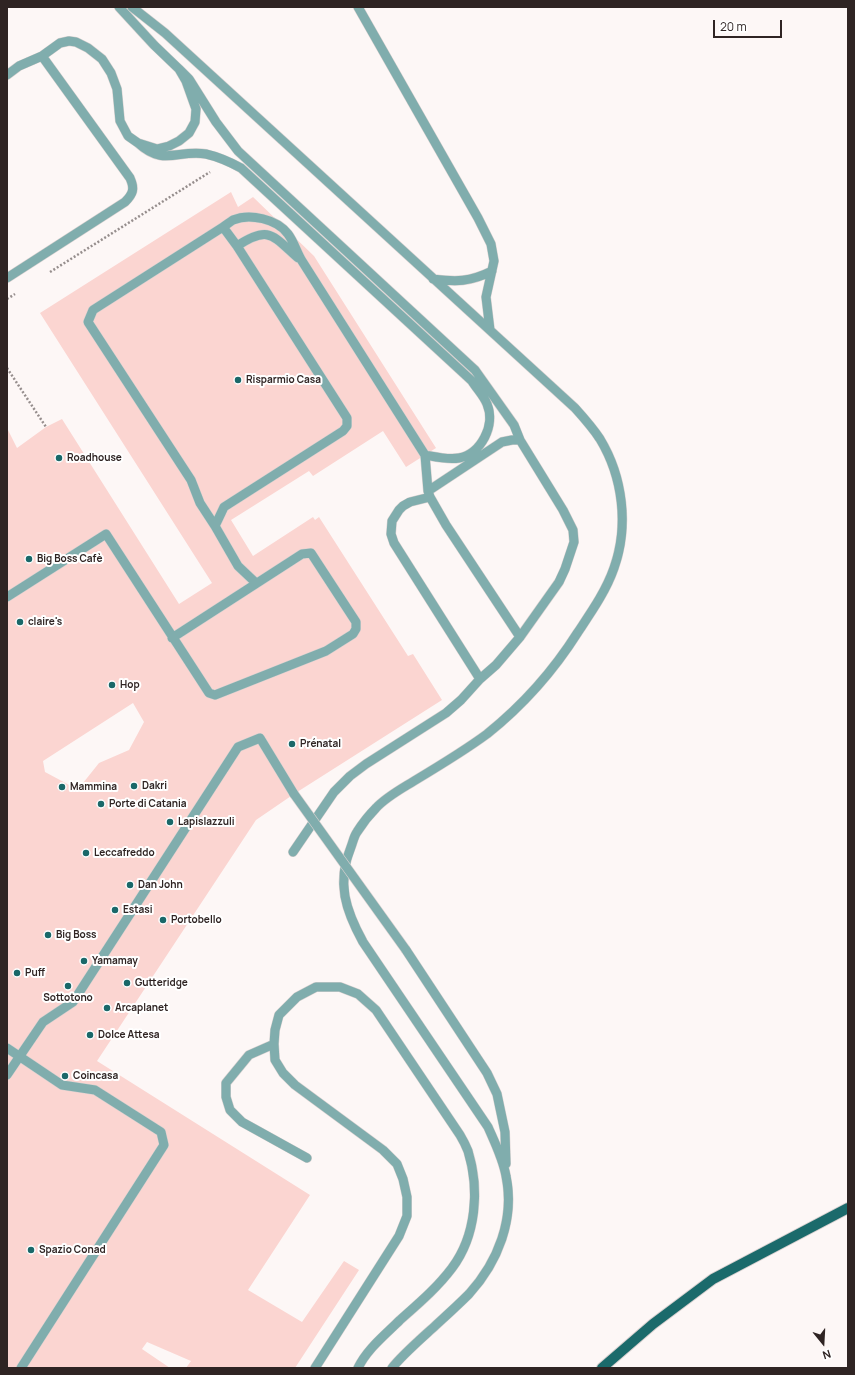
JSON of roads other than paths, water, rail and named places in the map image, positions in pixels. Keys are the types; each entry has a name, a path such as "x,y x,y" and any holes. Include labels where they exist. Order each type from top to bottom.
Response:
{"main road":[{"path":"602,1368 653,1324 713,1279 848,1208"}],"lane":[{"path":"119,7 154,45 189,79 216,122 238,151 475,370 514,425 520,440 563,510 573,530 574,542 565,569 553,592 520,637 496,665 446,713 366,764 350,776 334,792 293,852"},
{"path":"132,7 188,54 575,408 600,439 611,461 620,494 623,529 618,556 605,588 589,616 554,666 533,690 487,733 462,752 388,797 376,808 357,833 347,856 343,880 344,898 363,942 488,1127 498,1150 506,1176"},
{"path":"358,7 478,218 490,244 494,261 486,297 490,330"},
{"path":"7,75 19,66 42,56 60,43 69,41 76,42 88,48 102,59 111,73 117,89 119,114 123,129 128,136 147,151 159,155 172,156 190,153 206,154 228,161 241,168 472,382 487,404 490,414 486,436 472,457"},
{"path":"7,278 125,202 133,192 133,185 130,178 42,56"},
{"path":"138,143 157,149 169,146 179,141 189,133 195,122 196,109 192,96 179,69"},
{"path":"256,583 238,566 200,502 191,480 88,322 93,310 234,220 262,218 273,222 287,233 302,262 425,455 429,494 446,524 520,637"},
{"path":"215,526 224,507 343,431 347,426 347,418 237,246 223,227"},
{"path":"237,246 257,235 266,233 278,240 302,262"},
{"path":"433,279 452,281 468,280 480,277 492,271"},
{"path":"480,679 394,543 391,534 392,521 403,506 429,494 472,457 502,442 520,440"},
{"path":"425,455 449,458 472,457"},
{"path":"7,598 106,534 172,638 209,693 215,695 326,651 353,634 356,630 356,622 311,553 302,554 172,638"},
{"path":"7,1075 43,1022 73,1002 238,747 260,738 294,794 406,950 487,1073 497,1094 505,1132 508,1194 507,1217 502,1239 493,1261 469,1293 392,1368"},
{"path":"315,1368 399,1236 407,1216 407,1197 403,1179 397,1164 383,1150 295,1086 283,1073 275,1060 275,1030 279,1015 297,997 316,987 340,986 358,994 376,1010 460,1135 468,1151 473,1171 475,1192 473,1223 463,1250 452,1268 438,1285 372,1347 361,1361 358,1368"},
{"path":"274,1044 249,1055 226,1083 226,1097 230,1110 242,1122 307,1158"},
{"path":"7,1048 62,1085 95,1090 162,1132 164,1145 21,1368"}],"place":[{"name":"Risparmio Casa","path":"238,380"},
{"name":"Roadhouse","path":"59,458"},
{"name":"Big Boss Cafè","path":"29,559"},
{"name":"claire's","path":"20,622"},
{"name":"Hop","path":"112,685"},
{"name":"Prénatal","path":"292,744"},
{"name":"Dakri","path":"134,786"},
{"name":"Mammina","path":"62,787"},
{"name":"Porte di Catania","path":"101,804"},
{"name":"Lapislazzuli","path":"170,822"},
{"name":"Leccafreddo","path":"86,853"},
{"name":"Dan John","path":"130,885"},
{"name":"Estasi","path":"115,910"},
{"name":"Portobello","path":"163,920"},
{"name":"Big Boss","path":"48,935"},
{"name":"Yamamay","path":"84,961"},
{"name":"Puff","path":"17,973"},
{"name":"Gutteridge","path":"127,983"},
{"name":"Sottotono","path":"68,986"},
{"name":"Arcaplanet","path":"107,1008"},
{"name":"Dolce Attesa","path":"90,1035"},
{"name":"Coincasa","path":"65,1076"},
{"name":"Spazio Conad","path":"31,1250"}]}
